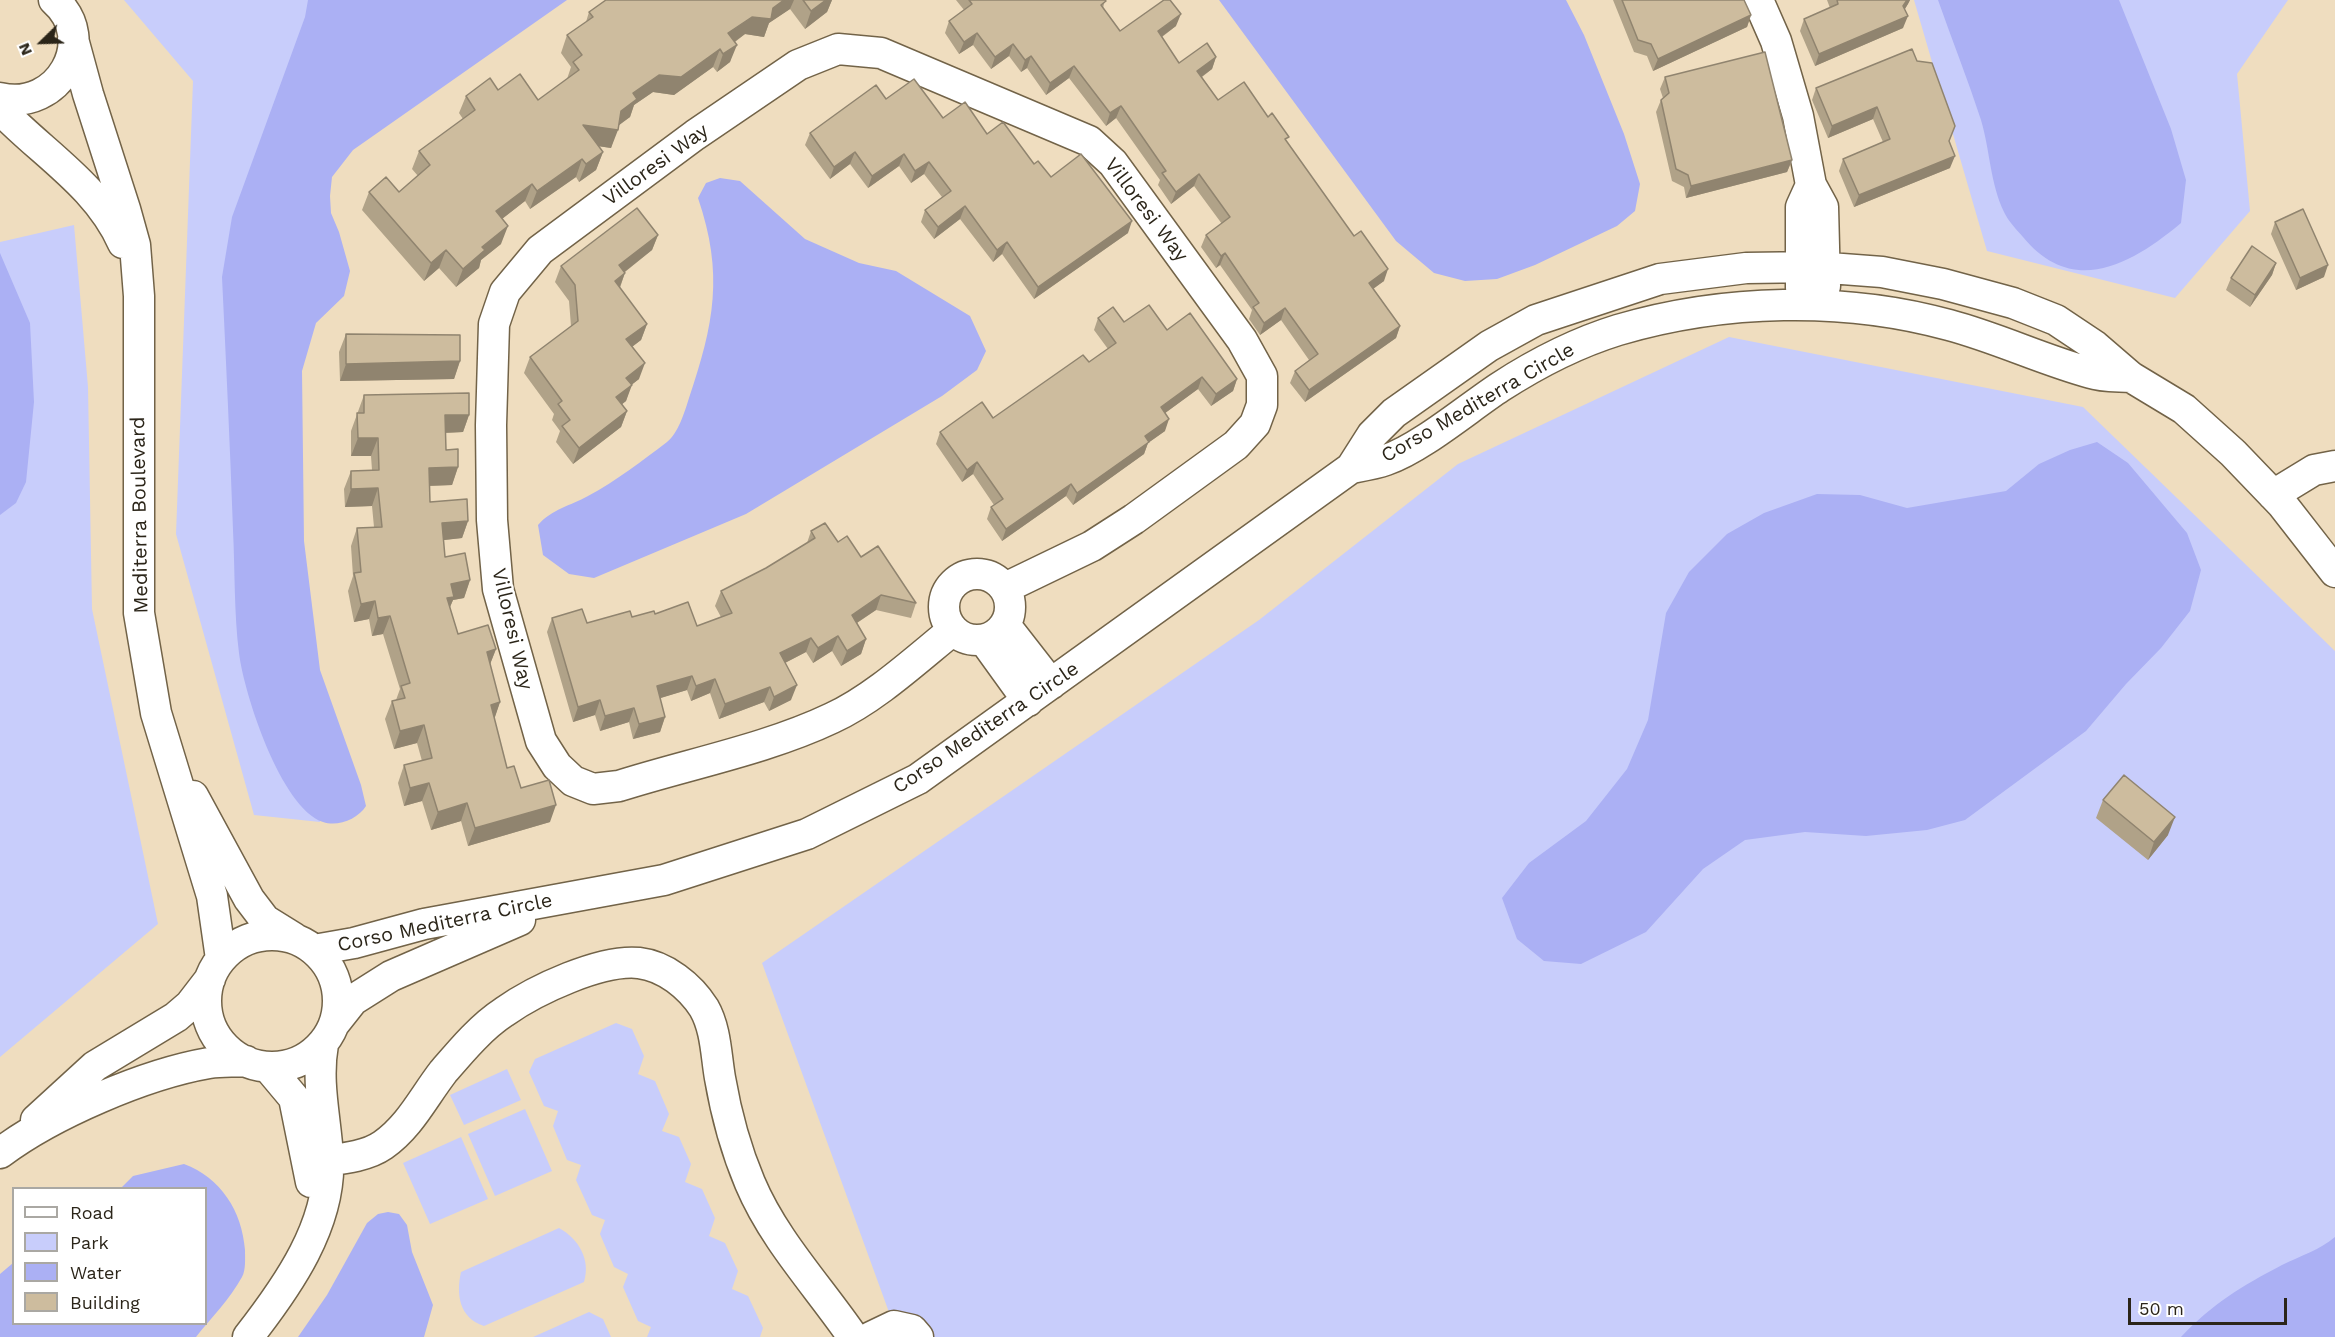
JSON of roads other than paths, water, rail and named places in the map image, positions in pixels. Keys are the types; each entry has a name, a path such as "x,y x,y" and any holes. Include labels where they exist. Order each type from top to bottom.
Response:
{"street":[{"name":"Mediterra Boulevard","path":"54,0 69,21 88,94 126,209 135,245 140,613 156,713 212,896 216,969"},
{"path":"1758,0 1776,41 1798,116 1811,185 1823,207 1813,267 1814,305"},
{"path":"0,98 12,101 32,99 49,90 63,76 71,58 74,39"},
{"name":"Villoresi Way","path":"953,630 877,691 833,718 778,738 619,786 593,789 573,781 557,766 541,741 498,590 492,520 491,425 494,324 505,292 540,250 686,142 798,65 837,49 880,53 1089,141 1113,163 1242,340 1262,376 1262,405 1255,424 1236,445 1134,519 1092,546 1005,588"},
{"name":"Mediterra Boulevard","path":"0,109 74,175 97,200 118,231 137,273"},
{"name":"Corso Mediterra Circle","path":"10,1145 48,1106 95,1066 176,1017 190,1005 237,945 255,937 276,935 305,944 354,943 424,924 664,880 807,834 918,779 1351,468 1372,435 1394,413 1489,346 1536,320 1660,279 1746,268 1813,267 1881,272 1943,284 2013,303 2056,320 2095,346 2131,377 2184,409 2273,495 2335,573"},
{"name":"Corso Mediterra Circle","path":"1351,468 1388,460 1429,436 1510,381 1572,346 1618,330 1666,318 1753,307 1814,305 1866,310 1946,324 2006,342 2092,374 2131,377"},
{"path":"2273,495 2314,470 2335,466"},
{"path":"973,574 985,575 996,579 1005,588 1011,606 995,633 967,640 953,630 945,616 944,604 954,583 973,574"},
{"path":"995,633 1040,693"},
{"name":"Mediterra Boulevard","path":"170,754 249,899 266,920 305,944"},
{"name":"Corso Mediterra Circle","path":"10,1145 90,1103 156,1076 212,1062 288,1065 307,1057 329,1034 353,1000 391,976 576,897"},
{"name":"Corso Mediterra Circle","path":"305,944 328,964 336,984 338,1004 329,1034"},
{"path":"318,1162 360,1154 381,1146 405,1127 442,1073 476,1036 503,1012 541,991 594,970 625,963 655,966 668,973 693,993 705,1009 714,1038 720,1081 735,1140 750,1183 770,1223 851,1335 894,1326 912,1330 918,1337"},
{"path":"216,969 206,998 209,1018 216,1036 229,1051 257,1064 294,1098 318,1162"},
{"path":"248,1337 287,1284 324,1207 318,1162 319,1066 329,1034"}],"water":[{"path":"308,0 567,0 353,150 332,177 331,213 350,271 344,296 316,323 302,371 304,541 320,670 361,785 366,806 358,815 341,823 323,822 308,812 293,795 279,773 267,748 248,695 239,653 235,607 222,277 232,217 305,17"},
{"path":"1219,0 1566,0 1584,35 1624,134 1640,184 1635,211 1617,226 1535,265 1497,279 1465,281 1434,273 1396,241"},
{"path":"1938,0 2119,0 2171,129 2186,180 2181,223 2143,251 2123,262 2102,268 2082,270 2062,266 2042,256 2010,222 1999,201 1981,120"},
{"path":"720,178 740,181 805,239 859,263 896,271 970,316 986,351 977,370 942,396 746,514 594,578 569,574 543,555 538,525 555,511 609,484 658,449 671,438 683,416 705,346 713,299 711,251 698,198 706,183"},
{"path":"0,253 30,323 34,402 26,482 16,503 0,515"},
{"path":"2097,442 2128,463 2187,533 2201,570 2190,611 2161,648 2126,684 2086,731 1965,820 1927,830 1866,836 1805,832 1745,840 1703,869 1646,932 1581,964 1544,961 1517,939 1502,898 1529,863 1586,821 1627,769 1648,720 1666,613 1689,572 1727,534 1764,513 1817,494 1860,495 1907,508 2006,491 2039,464 2070,450"},
{"path":"184,1164 197,1170 219,1187 234,1209 243,1236 245,1267 237,1285 207,1324 207,1187 122,1187 133,1176"},
{"path":"388,1212 399,1214 407,1225 412,1252 433,1305 424,1337 298,1337 327,1295 367,1223 378,1214"},
{"path":"2335,1237 2335,1337 2181,1337 2216,1305 2241,1288"},
{"path":"12,1264 12,1325 206,1325 196,1337 0,1337 0,1274"}]}
